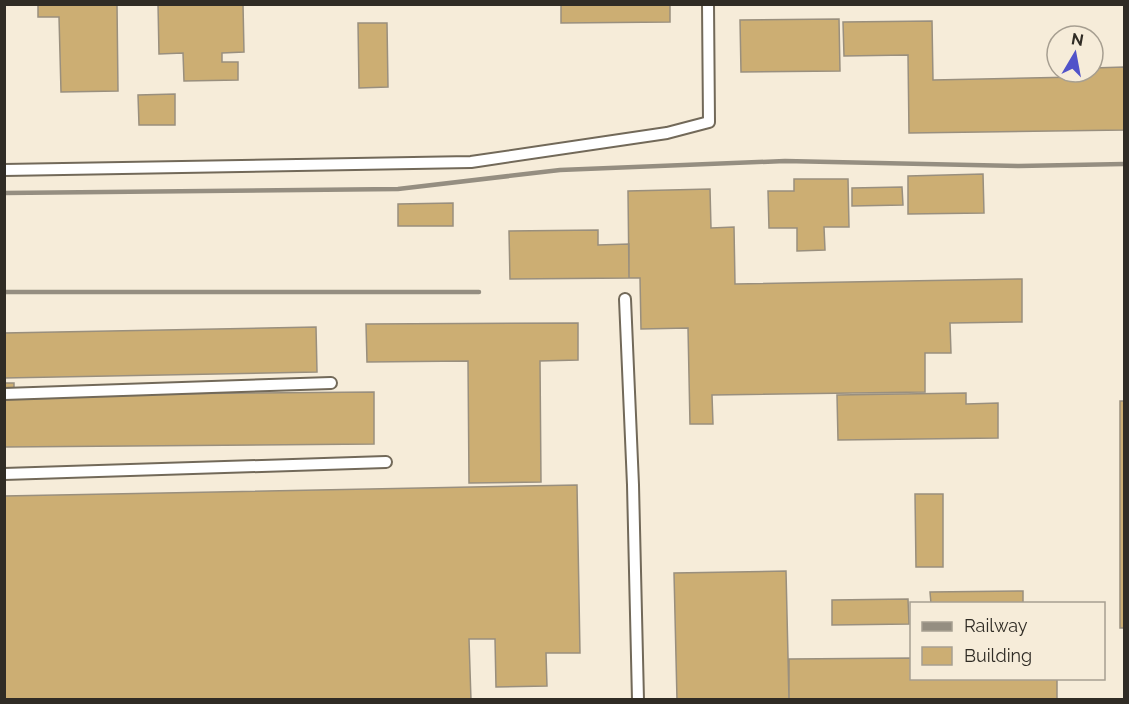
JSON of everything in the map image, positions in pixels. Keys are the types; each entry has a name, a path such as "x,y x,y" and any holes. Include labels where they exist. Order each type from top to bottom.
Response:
{"lane":[{"path":"4,170 471,162 667,133 709,122 708,4"},
{"path":"625,299 633,485 638,699"},
{"path":"4,394 331,383"},
{"path":"4,474 386,462"}],"building":[{"path":"38,4 117,4 118,91 61,92 59,17 38,17"},
{"path":"158,4 243,4 244,52 222,53 222,62 238,62 238,80 184,81 183,53 159,54"},
{"path":"561,4 670,4 670,22 561,23"},
{"path":"839,19 840,71 741,72 740,20"},
{"path":"932,21 933,80 1045,78 1045,84 1105,84 1105,68 1124,67 1124,130 909,133 908,55 844,56 843,22"},
{"path":"358,23 387,23 388,87 359,88"},
{"path":"175,94 175,125 139,125 138,95"},
{"path":"983,174 984,213 908,214 908,176"},
{"path":"794,179 848,179 849,227 824,227 825,250 797,251 797,228 769,228 768,191 794,191"},
{"path":"902,187 903,205 852,206 852,188"},
{"path":"710,189 711,228 734,227 735,284 1022,279 1022,322 950,323 951,353 925,353 925,392 712,395 713,424 690,424 688,328 641,329 640,278 629,278 628,191"},
{"path":"453,203 453,226 398,226 398,204"},
{"path":"598,230 598,245 629,244 629,278 510,279 509,231"},
{"path":"578,323 578,360 540,361 541,482 469,483 468,361 367,362 366,324"},
{"path":"316,327 317,372 4,378 4,333"},
{"path":"4,383 14,383 14,395 374,392 374,444 4,447"},
{"path":"966,393 966,404 998,403 998,438 838,440 837,395"},
{"path":"1120,401 1124,401 1124,628 1120,628"},
{"path":"577,485 580,653 546,653 547,686 496,687 495,639 469,639 471,700 4,700 4,496"},
{"path":"915,494 943,494 943,567 916,567"},
{"path":"786,571 789,700 677,700 674,573"},
{"path":"1023,591 1023,602 931,602 930,592"},
{"path":"908,599 909,624 832,625 832,600"},
{"path":"910,658 910,680 1057,680 1057,700 789,700 789,659"}],"railway":[{"path":"4,193 398,189 560,170 785,161 1019,166 1124,164"},
{"path":"4,292 479,292"}]}
